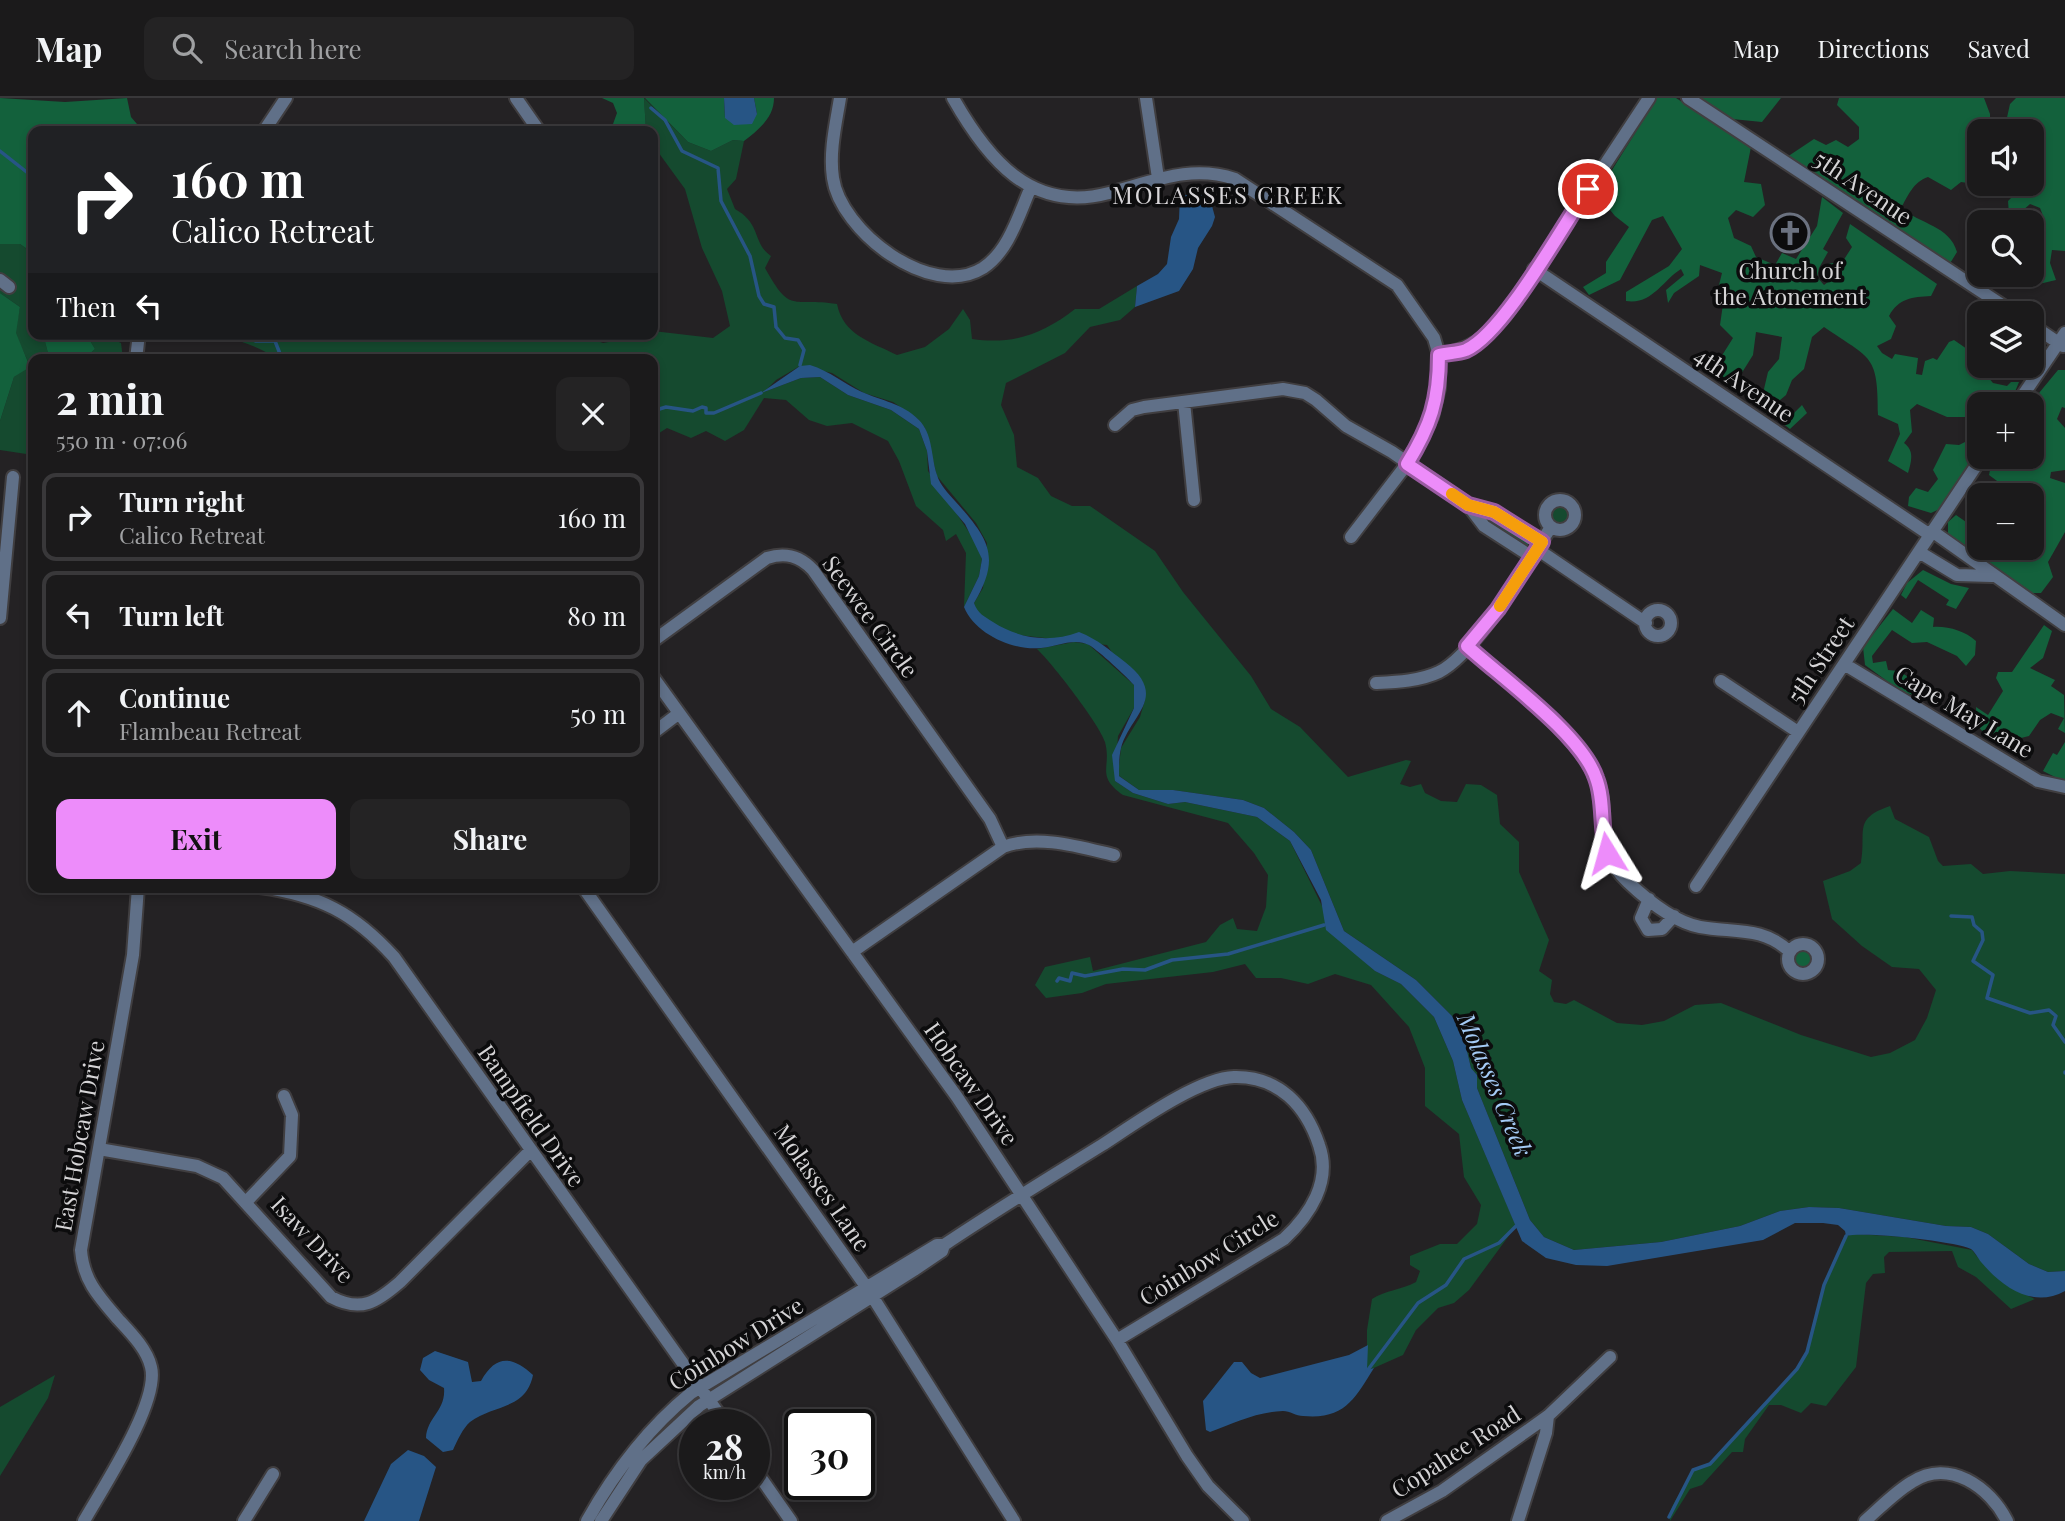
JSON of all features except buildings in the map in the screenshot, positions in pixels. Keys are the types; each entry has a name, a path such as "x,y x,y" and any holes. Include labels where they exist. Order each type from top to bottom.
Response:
{"street":[{"path":"267,126 286,98"},
{"path":"516,98 536,126"},
{"path":"841,98 832,160 837,192 857,223 886,250 917,272 948,277 982,268 1006,244 1031,187"},
{"path":"953,98 975,137 992,159 1007,173 1031,187 1072,198 1106,194 1158,178 1195,172 1217,173 1234,179 1397,285 1434,338 1439,355 1439,388 1432,417 1407,464 1351,537"},
{"path":"1146,98 1158,178"},
{"path":"1439,355 1465,350 1483,338 1505,316 1649,98"},
{"name":"5th Avenue","path":"1688,98 1996,301"},
{"name":"4th Avenue","path":"1534,269 2065,625"},
{"path":"2026,392 2063,341 2044,331"},
{"path":"1115,425 1132,410 1283,389 1305,393 1346,426 1468,505 1484,526 1537,549"},
{"path":"1184,402 1194,500"},
{"name":"5th Street","path":"1696,886 1974,469"},
{"path":"0,618 13,477"},
{"path":"1468,505 1494,512 1537,549 1646,623"},
{"path":"1376,684 1418,679 1438,672 1467,646 1498,609 1552,527"},
{"path":"1919,552 1957,575 1993,576"},
{"name":"Seewee Circle","path":"658,637 767,558 783,555 799,559 813,570 993,824 1003,846"},
{"path":"1467,646 1569,737 1582,752 1597,778 1610,862 1649,899 1674,916 1700,927 1759,933 1780,943 1790,952"},
{"name":"Cape May Lane","path":"1844,664 2038,782 2065,787"},
{"path":"1721,681 1798,732"},
{"name":"Hobcaw Drive","path":"658,684 1023,1193 1208,1486 1244,1521"},
{"path":"658,729 678,714"},
{"path":"852,952 1003,846 1048,843 1114,855"},
{"name":"East Hobcaw Drive","path":"83,1521 123,1453 146,1405 152,1382 150,1363 135,1338 89,1283 82,1262 84,1223 133,955 138,893"},
{"name":"Bampfield Drive","path":"297,893 325,902 354,918 394,957 716,1409"},
{"name":"Molasses Lane","path":"587,893 869,1293 1014,1521"},
{"path":"1649,899 1641,918 1648,930 1662,929 1674,916"},
{"name":"Coinbow Circle","path":"1023,1193 1204,1085 1234,1077 1265,1082 1293,1098 1310,1119 1321,1150 1322,1178 1315,1201 1300,1224 1284,1239 1117,1340"},
{"path":"247,1201 290,1156 292,1115 284,1096"},
{"name":"Isaw Drive","path":"99,1149 197,1166 223,1178 247,1201 331,1297 354,1307 367,1306 400,1282 498,1180 530,1151"},
{"name":"Coinbow Drive","path":"587,1521 630,1452 661,1418 701,1387 942,1251 944,1245 1023,1193"},
{"name":"Coinbow Drive","path":"601,1521 641,1460 709,1399 869,1293"},
{"name":"Copahee Road","path":"1387,1521 1442,1490 1548,1416 1610,1357"},
{"name":"Copahee Road","path":"1518,1521 1546,1433 1548,1416"},
{"path":"244,1521 272,1474"},
{"path":"1865,1521 1913,1480 1940,1474 1965,1478 1981,1488 2000,1508 2007,1521"},
{"path":"770,1491 791,1521"}],"green space":[{"path":"0,98 65,102 127,98 131,117 139,126 28,126 28,250 20,244 0,244"},
{"path":"602,98 644,98 646,126 610,126 617,113 613,103"},
{"path":"644,98 688,142 711,151 733,140 744,141 736,179 727,189 735,209 749,221 761,245 771,256 765,268 774,283 793,301 837,304 840,315 852,330 897,355 925,347 949,329 963,309 970,320 972,339 1014,339 1039,331 1075,309 1099,309 1137,286 1135,307 1120,320 1090,327 1065,353 1006,383 1001,405 1014,435 1017,467 1038,478 1051,496 1072,506 1090,506 1155,551 1183,592 1251,676 1271,709 1300,727 1348,777 1406,760 1411,761 1400,784 1410,787 1421,784 1425,793 1441,801 1457,802 1466,784 1481,785 1497,795 1500,824 1519,842 1519,872 1549,940 1539,971 1552,980 1550,994 1554,1002 1566,1004 1574,1000 1617,1023 1642,1025 1664,1021 1695,1005 1721,1003 1801,1035 1871,1057 1890,1053 1915,1040 1927,1018 1936,990 1919,969 1892,967 1862,946 1832,919 1823,881 1850,871 1861,863 1864,827 1870,816 1890,806 1895,819 1929,837 1938,861 1943,866 1971,864 1983,874 2010,871 2065,874 2065,1271 2048,1272 2029,1264 1988,1234 1971,1227 1946,1226 1839,1208 1809,1207 1780,1211 1740,1226 1661,1242 1574,1250 1544,1237 1530,1220 1477,1088 1477,1075 1471,1068 1461,1025 1416,980 1344,931 1311,850 1264,808 1243,800 1173,790 1139,790 1118,775 1121,748 1140,717 1145,700 1107,645 1010,634 977,613 974,603 983,588 987,543 976,523 937,476 925,428 918,419 893,402 864,393 832,373 800,366 776,380 764,392 801,378 820,377 848,395 891,410 919,429 927,451 928,471 977,544 982,559 979,576 964,607 966,553 956,534 946,541 943,530 916,506 899,461 888,441 852,423 827,426 809,420 786,400 764,398 744,430 725,441 706,431 691,438 667,428 658,434 658,354 267,354 238,340 595,340 603,343 658,340 658,332 713,338 730,326 722,291 702,248 685,189 658,152 658,126 646,126"},
{"path":"645,98 724,98 725,118 757,114 754,98 774,98 771,112 755,132 744,141 733,140 711,151 688,142"},
{"path":"1657,98 1676,98 1751,147 1744,182 1761,184 1765,205 1753,217 1736,210 1728,218 1734,238 1751,246 1756,257 1775,265 1782,253 1796,259 1817,226 1822,197 1843,213 1823,249 1828,252 1817,277 1824,285 1833,278 1828,264 1843,261 1852,247 1846,238 1850,224 1937,284 1931,296 1907,300 1893,310 1889,316 1896,326 1891,339 1877,346 1882,353 1892,359 1895,354 1918,358 1916,374 1922,375 1925,361 1933,358 1937,360 1949,342 1954,340 1967,349 1967,378 1989,378 1993,383 2007,386 2011,382 2019,382 2015,392 1967,392 1967,417 1947,417 1917,404 1910,410 1912,432 1904,443 1911,453 1908,473 1888,461 1900,434 1898,424 1878,415 1876,380 1869,360 1824,327 1812,337 1804,369 1792,380 1786,395 1774,405 1789,418 1802,405 1807,413 1790,429 1760,406 1768,372 1779,359 1782,337 1756,332 1753,355 1733,387 1711,373 1733,338 1720,325 1724,297 1717,293 1722,273 1700,265 1699,276 1674,293 1668,303 1666,290 1684,275 1681,269 1650,296 1626,301 1626,292 1669,266 1682,249 1663,216 1652,220 1620,280 1589,295 1583,287 1606,273 1606,262 1629,227 1615,216 1597,194"},
{"path":"1700,98 1781,98 1762,122 1732,119"},
{"path":"1839,98 1984,98 1990,119 1967,119 1967,183 1961,182 1951,190 1928,177 1918,182 1901,208 1948,236 1957,252 1949,265 1787,157 1814,139 1826,145 1836,140 1848,147 1859,139 1859,127 1837,105"},
{"path":"2016,98 2065,98 2065,251 2052,250 2050,263 2056,280 2044,283 2044,210 2030,204 2023,210 2009,210 2008,201 2013,196 2044,196 2044,119 2007,119 2010,104"},
{"path":"0,244 20,244 28,250 28,340 45,340 49,354 28,354 28,362 15,333 20,307 0,293"},
{"path":"0,293 20,307 16,333 28,368 14,377 0,421"},
{"path":"45,340 90,340 95,349 90,354 48,353"},
{"path":"90,340 115,340 121,343 122,354 90,354 95,349"},
{"path":"28,367 28,454 0,450 0,421 14,377"},
{"path":"2058,370 2065,370 2065,408 2062,407 2057,419 2065,428 2065,470 2051,472 2050,478 2065,483 2065,532 2048,562 2053,577 2041,593 2030,593 1984,560 2044,560 2044,483 2000,483 1989,475 1990,469 2044,469 2044,392 2040,392"},
{"path":"1967,441 1969,469 1944,507 1931,513 1908,506 1909,497 1916,488 1928,492 1938,479 1933,470 1946,444 1959,445"},
{"path":"1555,506 1563,506 1568,515 1566,522 1555,524 1550,519 1550,511"},
{"path":"1956,515 1967,523 1967,548 1948,534 1948,522"},
{"path":"1491,516 1528,538 1528,545 1526,547 1486,521"},
{"path":"1923,570 1951,584 1969,588 1956,609 1946,605 1949,600 1918,580 1906,599 1901,595 1907,583"},
{"path":"1893,609 1912,623 1921,610 1934,618 1933,627 1950,628 1967,634 1976,641 1975,655 1966,666 1957,656 1927,642 1912,643 1892,630 1872,656 1873,663 1886,661 1888,670 1899,671 1922,686 1922,697 1902,692 1865,665 1863,647"},
{"path":"2044,625 2052,631 2043,658 2030,668 2055,680 2051,686 2064,695 2065,733 2058,729 2064,718 2051,713 2040,720 2029,736 2009,741 1990,740 1977,725 1976,707 1988,715 2003,691 1996,678 1998,672 2012,672"},
{"path":"1074,642 1088,644 1134,685 1134,708 1118,736 1115,781 1133,793 1168,804 1185,802 1257,817 1290,841 1323,908 1358,956 1375,971 1401,984 1434,1017 1453,1061 1462,1100 1516,1226 1469,1290 1454,1303 1438,1308 1416,1330 1403,1355 1367,1371 1367,1330 1372,1299 1416,1282 1420,1271 1410,1265 1410,1256 1440,1244 1457,1244 1477,1224 1481,1205 1464,1177 1459,1134 1425,1106 1425,1068 1409,1027 1371,985 1335,974 1308,984 1281,978 1256,978 1245,964 1213,972 1106,984 1082,993 1046,998 1035,985 1045,967 1090,957 1093,971 1206,942 1220,925 1233,918 1237,929 1257,931 1266,907 1268,875 1254,853 1228,823 1123,795 1109,782 1106,771 1107,751 1101,734 1075,694 1037,649"},
{"path":"2065,742 2063,781 2043,771 2053,753 2057,755"},
{"path":"1800,951 1806,951 1811,959 1809,965 1800,967 1795,962 1795,956"},
{"path":"1855,1234 1905,1237 1972,1250 2000,1279 2035,1299 2011,1309 1976,1277 1958,1267 1952,1251 1889,1252 1884,1257 1885,1273 1873,1274 1866,1283 1856,1367 1826,1406 1811,1403 1801,1413 1781,1405 1769,1405 1745,1439 1743,1452 1732,1452 1702,1485 1690,1489 1670,1521 1675,1501 1693,1470 1710,1464 1797,1369 1806,1353 1824,1285 1846,1236"},
{"path":"55,1375 48,1398 0,1476 0,1407"}],"water":[{"path":"724,98 754,98 757,114 752,124 734,125 725,118"},
{"path":"1180,195 1209,195 1215,217 1212,226 1198,248 1193,269 1179,291 1135,307 1137,286 1158,274 1167,264 1171,237 1179,219"},
{"path":"810,365 862,392 906,410 924,426 940,482 976,526 987,548 987,572 983,587 974,603 977,610 1003,628 1024,636 1046,638 1079,632 1104,646 1138,674 1145,686 1146,696 1121,748 1119,776 1139,790 1173,790 1243,800 1264,808 1311,850 1344,931 1416,980 1461,1025 1471,1068 1477,1075 1477,1088 1530,1220 1544,1237 1574,1250 1661,1242 1740,1226 1780,1211 1809,1207 1839,1208 1946,1226 1971,1227 1988,1234 2029,1264 2048,1272 2065,1271 2065,1291 2041,1298 2019,1293 1998,1280 1971,1249 1962,1246 1889,1236 1846,1236 1845,1231 1838,1225 1823,1223 1795,1223 1763,1240 1607,1266 1576,1265 1546,1258 1522,1241 1462,1100 1453,1061 1434,1017 1401,984 1375,971 1326,930 1321,900 1290,841 1257,817 1185,802 1168,804 1133,793 1115,781 1112,755 1134,708 1134,685 1089,645 1071,642 1041,648 1019,647 996,639 977,625 964,607 979,576 982,559 965,524 931,484 927,451 919,429 891,410 848,395 820,377 801,378 761,393 800,366"},
{"path":"1368,1345 1367,1370 1374,1368 1361,1389 1339,1410 1317,1416 1300,1416 1286,1411 1263,1413 1210,1432 1206,1430 1203,1401 1234,1362 1242,1362 1251,1373 1260,1378 1349,1355"},
{"path":"435,1351 468,1362 472,1382 481,1381 492,1366 505,1361 518,1364 533,1375 524,1395 470,1422 453,1450 443,1452 426,1438 442,1403 444,1388 429,1380 420,1370 423,1358"},
{"path":"408,1450 424,1456 436,1467 419,1521 364,1521 391,1464"}],"waterway":[{"path":"651,108 665,120 682,151 718,168 721,201 750,256 759,296 764,304 774,307 776,327 785,338 798,340 804,350 800,365"},
{"name":"Molasses Creek","path":"0,151 28,173"},
{"name":"Molasses Creek","path":"253,340 275,341 280,354"},
{"name":"Molasses Creek","path":"658,409 666,407 693,411 702,407 706,408 706,413 714,413 761,393"},
{"path":"1951,916 1972,917 1974,925 1982,932 1983,940 1973,961 1993,975 1987,998 2030,1013 2049,1010 2056,1016 2053,1025 2065,1042"},
{"path":"1057,981 1059,978 1070,981 1072,973 1085,976 1123,969 1145,970 1172,960 1228,954 1324,925"},
{"path":"1367,1371 1418,1303 1446,1285 1464,1259 1499,1243 1516,1226"},
{"path":"1669,1517 1693,1470 1710,1464 1797,1369 1807,1352 1824,1285 1846,1236"}],"slow traffic":[{"path":"1452,494 1468,505 1494,512 1542,542 1500,606"}],"place":[{"name":"Church of the Atonement","path":"1790,233"}],"district":[{"name":"MOLASSES CREEK","path":"1228,196"}],"route":[{"path":"1588,189 1505,316 1483,338 1465,350 1439,355 1439,388 1432,417 1423,439 1407,464 1468,505 1494,512 1542,542 1498,609 1467,646 1569,737 1585,757 1597,778 1607,853"}]}
